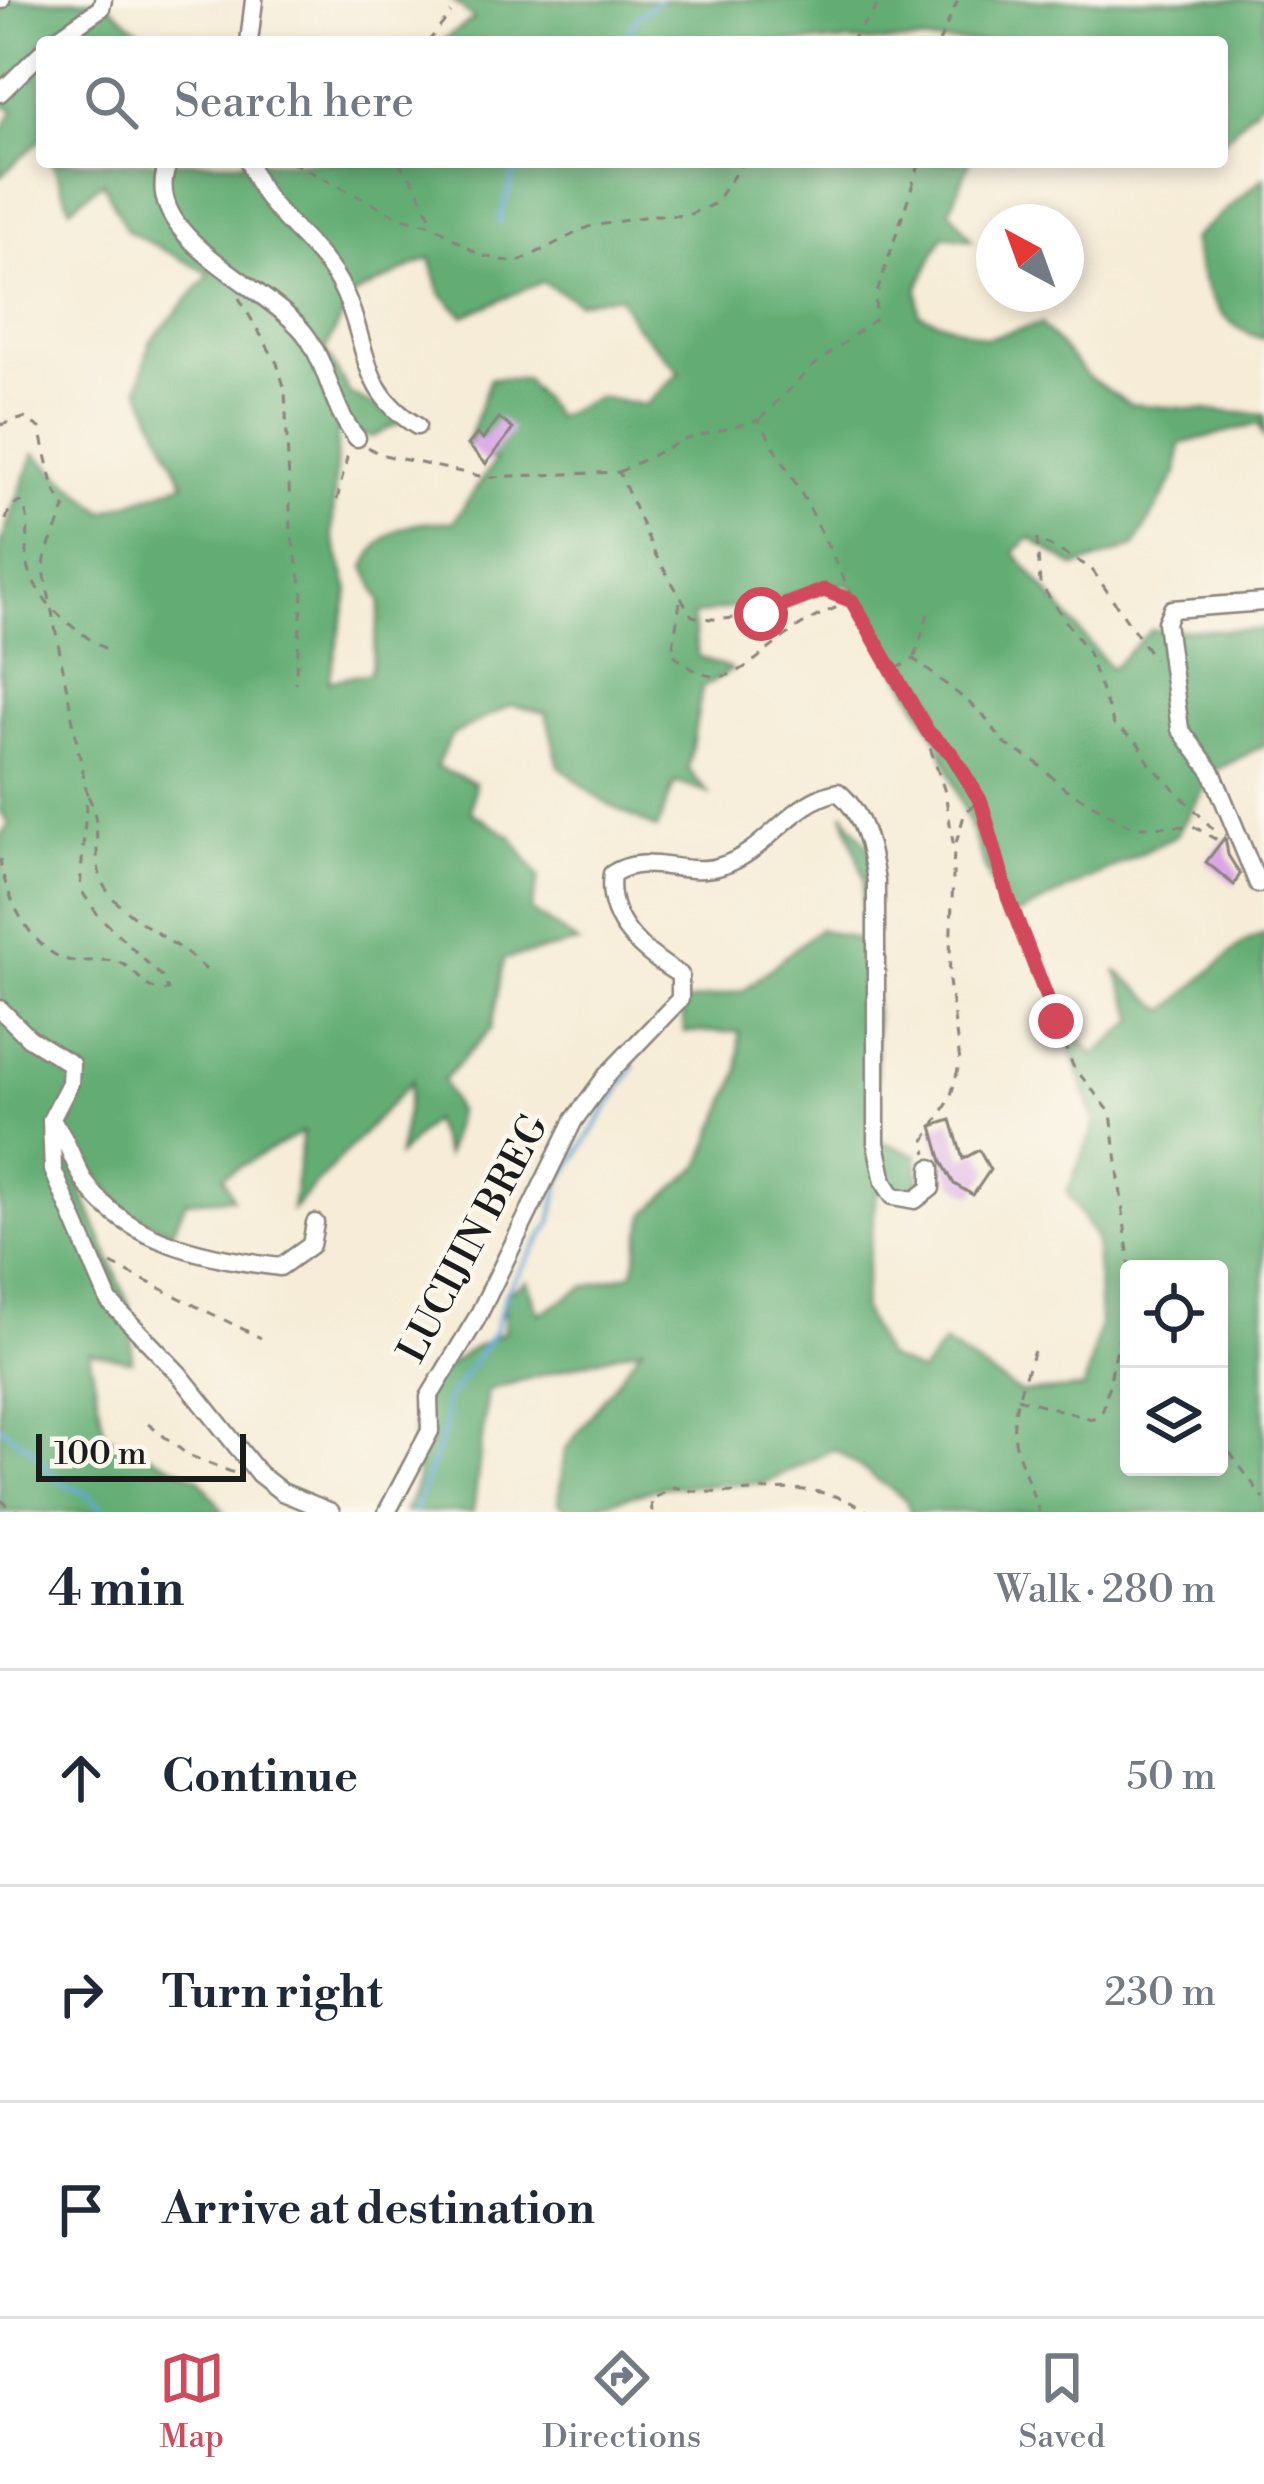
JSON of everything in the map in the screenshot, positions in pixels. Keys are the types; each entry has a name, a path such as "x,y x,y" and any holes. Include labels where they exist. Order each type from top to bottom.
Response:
{"street":[{"path":"61,36 101,8 103,0"},
{"path":"250,36 254,0"},
{"path":"0,93 36,58"},
{"path":"167,168 162,185 169,212 184,234 225,272 273,298 307,336 357,439"},
{"path":"251,168 287,227 343,290 377,390 390,410 417,426"},
{"path":"1258,884 1212,772 1180,729 1166,622 1172,609 1264,602"},
{"name":"LUCIJIN BREG","path":"387,1512 430,1431 428,1397 477,1318 574,1120 607,1075 680,999 680,975 644,951 624,927 610,886 612,874 633,862 719,867 758,846 818,796 838,792 860,820 877,880 876,1143 884,1182 893,1196 915,1200 931,1188 931,1168"},
{"path":"0,1009 28,1038 71,1064 70,1083 51,1120 53,1170 109,1301 179,1374 259,1474 282,1492 331,1512"},
{"path":"51,1120 103,1206 149,1237 232,1261 280,1267 310,1244 315,1223"}],"path":[{"path":"855,36 882,0"},
{"path":"942,36 958,0"},
{"path":"433,36 451,13"},
{"path":"303,168 401,218 433,224 479,255 516,263 588,227 654,215 686,216 714,204 738,168"},
{"path":"403,168 416,185 433,224"},
{"path":"338,500 343,457 357,439 379,454 484,477 619,472 683,440 759,420 874,319 876,296 918,168"},
{"path":"225,272 259,328 285,390 291,532 303,594 295,683"},
{"path":"0,425 24,418 40,428 54,489 65,508 59,530 44,549 87,794 80,889 98,915 164,979 168,991 146,985 118,962 68,961 50,950 10,906 0,859"},
{"path":"759,420 808,505 852,601 928,732 954,849 950,981 960,1062 950,1099 924,1142 931,1168"},
{"path":"619,472 692,616 714,622 761,614 824,590 852,601"},
{"path":"6,520 10,507 22,502 28,512 27,564 41,596 112,652"},
{"path":"914,659 980,712 1005,744 1036,762 1064,788 1132,827 1192,826 1215,839 1216,832 1150,764 1138,743 1114,725 1088,653 1040,584 1037,539 1091,568 1132,632 1162,668 1176,676"},
{"path":"680,600 672,653 711,677 744,672 814,616 852,601"},
{"path":"895,670 914,659 930,608"},
{"path":"928,732 952,754 981,802 1008,897 1072,1066 1111,1113 1129,1260"},
{"path":"87,794 99,816 101,880 130,913 187,949 207,971"},
{"path":"954,849 965,812 981,802"},
{"path":"106,1261 261,1338"},
{"path":"1017,1398 1064,1416 1092,1419 1102,1410 1120,1334"},
{"path":"1034,1351 1017,1398 1012,1451 1039,1512"},
{"path":"148,1424 220,1472 259,1474"},
{"path":"1228,1450 1264,1499"},
{"path":"652,1512 651,1500 674,1486 704,1495 791,1485 854,1503 868,1512"},
{"path":"0,1500 20,1512"}],"green space":[{"path":"0,0 103,0 146,36 36,36 36,144 0,177 0,132 14,110 0,104"},
{"path":"452,0 1264,0 1264,98 1228,136 1228,36 449,36 474,19"},
{"path":"54,168 968,168 950,210 972,240 943,236 918,287 919,314 986,338 1041,324 1088,377 1130,404 1264,415 1264,439 1259,424 1180,444 1177,473 1134,547 1075,567 1030,538 1014,552 1111,669 1151,630 1264,630 1264,745 1215,771 1176,836 1005,921 939,743 848,584 692,616 698,656 732,670 702,688 688,769 708,793 675,782 657,829 602,801 559,766 546,713 511,705 451,736 436,767 475,783 471,812 512,837 539,877 531,910 578,943 504,959 491,1029 443,1080 457,1112 446,1156 432,1120 399,1155 412,1081 292,1210 303,1132 223,1176 233,1198 186,1201 173,1231 126,1213 88,1164 79,1185 131,1310 132,1361 89,1352 105,1435 199,1478 224,1512 0,1512 0,836 9,825 0,811 0,545 34,453 104,512 184,483 139,387 150,342 210,274 127,231 103,182 70,208","holes":["430,258 440,293 464,316 542,282 578,302 619,296 634,324 680,372 645,405 599,397 556,417 525,379 490,378 467,444 495,461 453,522 412,525 380,543 365,567 381,602 370,673 329,681 349,590 332,534 338,430 373,437 404,420 350,394 325,350 353,296"]},
{"path":"1264,177 1264,339 1222,314 1206,288 1192,239"},
{"path":"843,812 871,851 878,1140 917,1155 921,1194 877,1191 862,1309 885,1356 921,1373 944,1343 1020,1393 1084,1388 1100,1325 1096,1239 1067,1192 1095,1124 1058,1011 1094,1055 1136,1020 1116,970 1166,1011 1241,944 1264,933 1264,1512 910,1512 906,1500 834,1449 765,1483 663,1487 570,1512 558,1502 565,1450 642,1347 488,1390 473,1512 404,1512 418,1471 414,1426 421,1398 451,1363 504,1332 505,1294 527,1281 539,1314 584,1287 633,1273 645,1215 701,1164 739,1071 739,1032 684,1032 682,1003 744,990 819,929 860,940 864,878"}],"building":[{"path":"499,418 513,429 486,464 468,445 477,434 483,439"},
{"path":"1225,837 1228,855 1240,874 1234,885 1206,862"},
{"path":"951,1120 963,1159 979,1150 990,1170 973,1195 954,1184 942,1162 932,1126"}],"waterway":[{"path":"626,36 636,18 658,0"},
{"path":"499,223 520,168"},
{"path":"414,1512 445,1429 445,1403 495,1331 506,1292 551,1224 559,1184 634,1066"},
{"path":"0,1427 33,1450 57,1480 90,1496 105,1512"}],"route":[{"path":"761,614 824,590 852,601 914,700 928,732 952,754 981,802 1008,897 1056,1021"}]}
